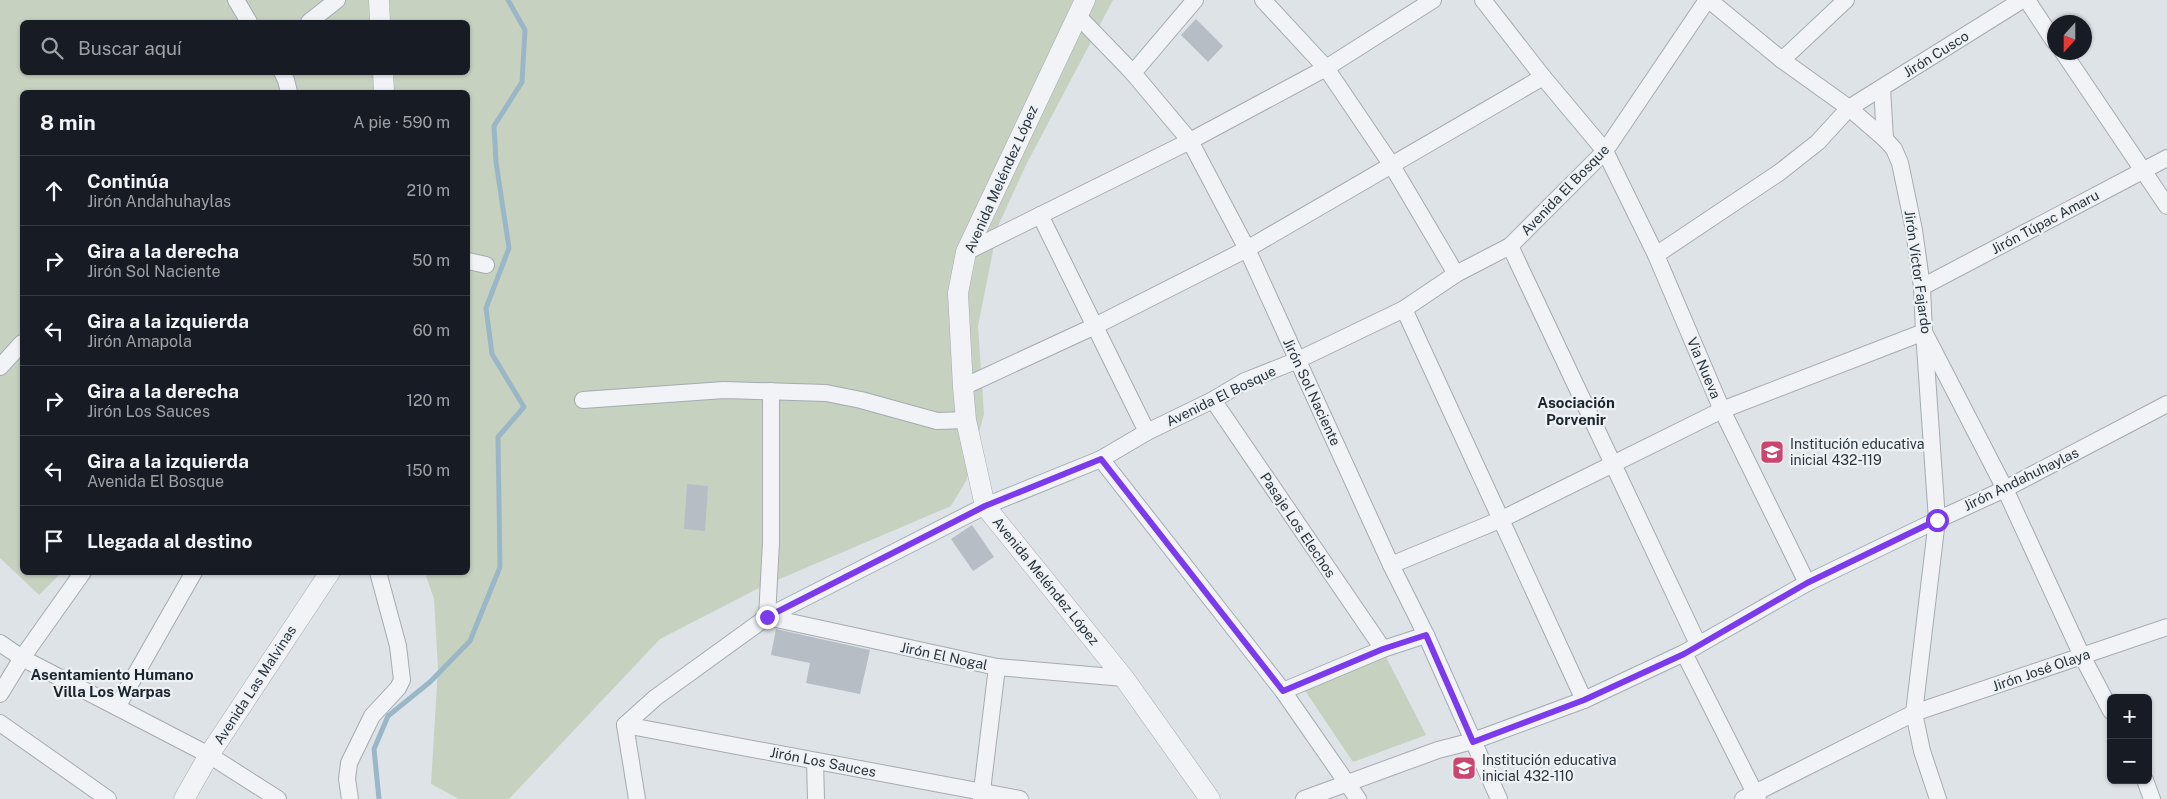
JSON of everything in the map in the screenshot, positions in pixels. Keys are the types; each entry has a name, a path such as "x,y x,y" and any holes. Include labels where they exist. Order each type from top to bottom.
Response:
{"street":[{"path":"236,0 248,20"},
{"path":"312,20 337,0"},
{"path":"379,0 380,20"},
{"path":"1133,73 1195,0"},
{"path":"1263,0 1326,68 1391,164 1456,274"},
{"path":"966,252 1190,141 1326,68 1433,0"},
{"name":"Via Nueva","path":"1483,0 1543,77 1605,151 1656,255 1722,410 1807,583"},
{"name":"Jirón Víctor Fajardo","path":"1708,0 1782,60 1849,108 1886,139 1894,149 1900,163 1914,230 1922,287 1924,332 2005,489 2082,656 2107,703"},
{"name":"Avenida El Bosque","path":"625,725 656,698 767,617 985,506 1101,459 1147,432 1213,400 1245,381 1298,360 1404,309 1456,274 1510,246 1605,151 1708,0"},
{"path":"1782,60 1846,0"},
{"name":"Jirón Cusco","path":"1656,255 1780,172 1818,142 1849,108 2022,0"},
{"path":"2027,0 2047,30"},
{"name":"Jirón Sol Naciente","path":"1081,8 1190,141 1247,249 1391,565 1426,635 1499,799"},
{"name":"Avenida Meléndez López","path":"1081,8 966,252 958,292 966,420 985,506 1124,678 1210,799"},
{"path":"2068,60 2167,206"},
{"path":"284,75 288,90"},
{"path":"383,75 384,90"},
{"path":"963,387 1095,326 1247,249 1543,77"},
{"path":"1882,88 1886,139"},
{"name":"Jirón Túpac Amaru","path":"1922,287 2167,158"},
{"path":"1040,215 1147,432"},
{"path":"1510,246 1698,644"},
{"path":"470,261 486,265"},
{"path":"1404,309 1584,700"},
{"path":"1391,565 1502,519 1722,410 1924,332 1937,520 1914,713 1922,751 1938,799"},
{"path":"0,367 20,345"},
{"path":"583,400 724,390 826,393 862,400 937,421 966,420"},
{"path":"767,617 771,542 771,391"},
{"name":"Pasaje Los Elechos","path":"1213,400 1383,649"},
{"name":"Jirón Andahuhaylas","path":"1304,799 1438,750 1473,742 1584,700 1684,654 1698,644 1807,583 2005,489 2167,404"},
{"path":"1101,459 1283,691 1358,799"},
{"path":"0,694 22,658 81,575"},
{"path":"117,707 192,575"},
{"name":"Avenida Las Malvinas","path":"184,799 209,756 328,575"},
{"path":"350,799 347,779 349,764 372,716 398,688 402,680 398,646 379,575"},
{"name":"Jirón El Nogal","path":"767,617 997,667 1124,678"},
{"name":"Jirón José Olaya","path":"1752,797 1914,713 2167,627"},
{"path":"1283,691 1383,649 1426,635"},
{"path":"0,643 22,658 209,756 278,799"},
{"path":"1684,654 1752,797"},
{"path":"981,795 997,667"},
{"path":"0,723 108,799"},
{"path":"625,725 637,799"},
{"name":"Jirón Los Sauces","path":"625,725 815,760 981,795 1020,799"},
{"path":"815,760 816,799"},
{"path":"2146,784 2152,799"}],"green space":[{"path":"0,0 1113,0 1026,165 998,226 978,326 984,414 966,481 951,506 761,587 660,639 509,799 459,799 431,784 438,668 434,599 426,575 470,575 470,90 20,90 20,575 59,575 39,595 0,558"},
{"path":"1385,655 1426,735 1353,762 1304,689"}],"building":[{"path":"1196,19 1223,46 1208,62 1181,35"},
{"path":"687,484 708,486 705,531 684,529"},
{"path":"972,525 994,557 973,571 951,539"},
{"path":"776,629 870,650 860,694 806,683 810,663 771,655"}],"waterway":[{"path":"379,799 374,749 388,716 430,682 470,641 500,567 498,437 524,407 492,354 486,308 509,248 496,162 494,126 522,82 525,30 508,0"}],"place":[{"name":"Institución educativa inicial 432-119","path":"1772,452"},
{"name":"Institución educativa inicial 432-110","path":"1464,768"}],"district":[{"name":"Asociación Porvenir","path":"1576,410"},
{"name":"Asentamiento Humano Villa Los Warpas","path":"112,682"}],"route":[{"path":"767,617 985,506 1101,459 1283,691 1383,649 1426,635 1473,742 1584,700 1684,654 1698,644 1807,583 1937,520"}]}
